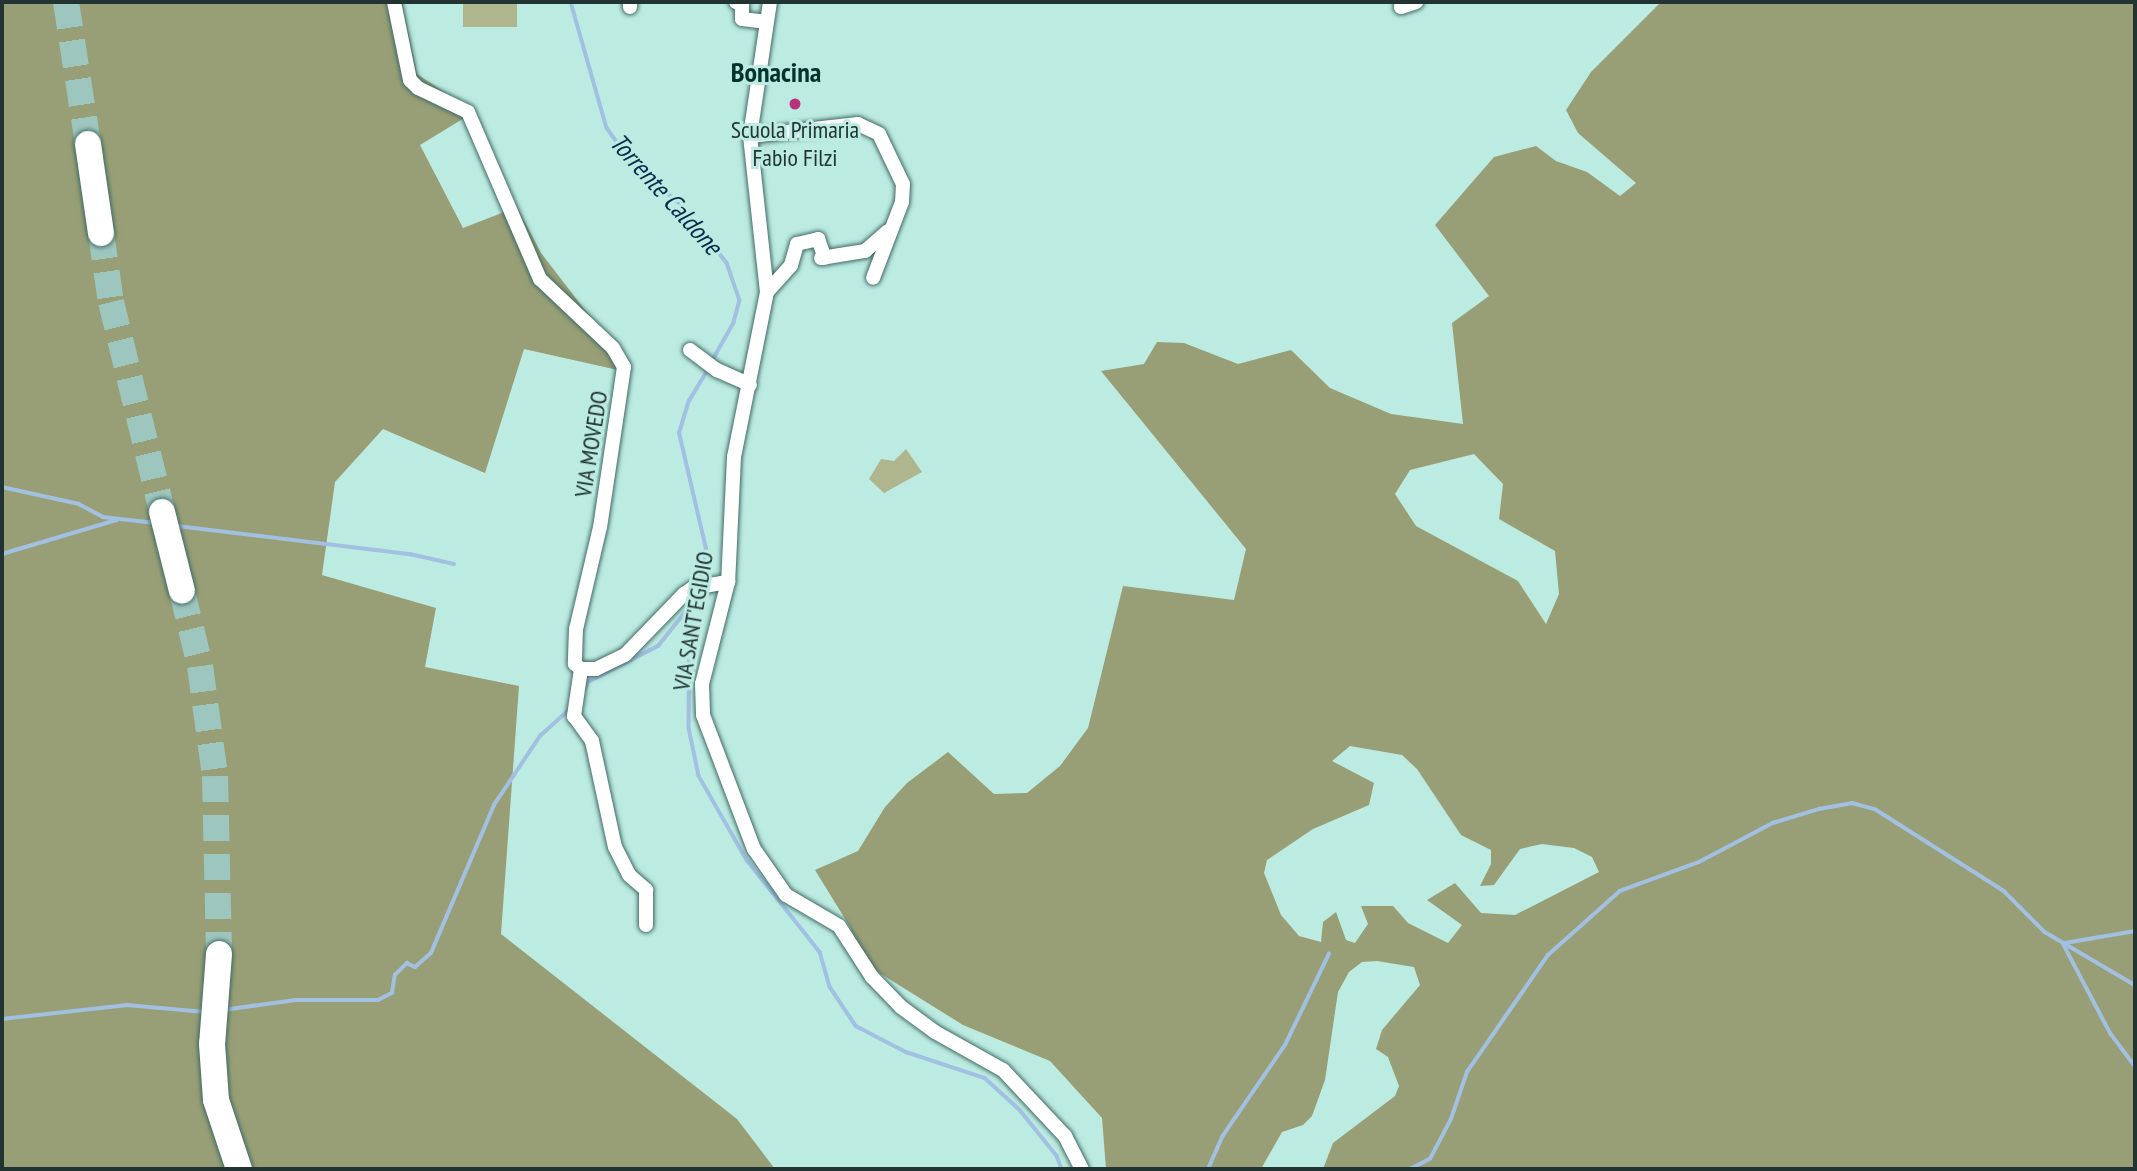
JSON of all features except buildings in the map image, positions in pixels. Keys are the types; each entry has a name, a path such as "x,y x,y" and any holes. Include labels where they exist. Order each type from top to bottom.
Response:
{"highway":[{"path":"88,144 101,233"},
{"path":"162,512 182,591"},
{"path":"219,954 212,1044 216,1100 239,1169"}],"street":[{"name":"VIA MOVEDO","path":"394,2 410,80 418,88 468,112 540,279 613,348 624,367 600,527 572,654 581,669"},
{"path":"736,2 742,5 742,19 765,22"},
{"name":"VIA SANT'EGIDIO","path":"770,2 765,22 751,136 767,292 734,457 728,582 701,698 732,800 754,849 786,895 839,926 872,977 901,1007 935,1032 1003,1070 1065,1136 1082,1169"},
{"path":"1402,5 1416,2"},
{"path":"751,136 858,124 879,134 904,184 896,222 873,278"},
{"path":"767,292 791,265 797,244 818,239 823,258 865,251 896,222"},
{"path":"690,350 717,370 750,385"},
{"path":"646,925 646,890 629,875 615,846 596,754 574,716 581,669 596,669 625,655 693,588 728,582"}],"green space":[{"path":"2,2 402,2 417,74 474,112 420,145 463,228 517,207 541,253 595,323 618,370 524,349 485,473 383,429 335,482 322,575 436,608 425,667 519,686 501,934 737,1119 775,1169 2,1169"},
{"path":"463,2 517,2 517,27 463,27"},
{"path":"1661,2 2135,2 2135,1169 1323,1169 1333,1143 1395,1096 1399,1086 1388,1057 1376,1049 1382,1030 1420,985 1414,967 1377,961 1362,962 1349,972 1338,992 1325,1080 1312,1116 1303,1125 1282,1132 1261,1169 1106,1169 1102,1118 1050,1061 963,1025 865,964 850,927 815,870 858,851 885,807 907,783 948,752 994,794 1027,793 1060,766 1088,728 1123,586 1234,600 1246,549 1101,371 1144,364 1157,342 1184,343 1238,364 1291,350 1330,388 1391,414 1463,424 1452,323 1489,296 1435,225 1494,157 1536,146 1556,161 1587,172 1620,196 1636,183 1578,133 1566,110 1591,72","holes":["1474,454 1503,484 1499,519 1555,551 1559,594 1546,624 1518,581 1416,526 1395,494 1410,470","1350,746 1402,755 1417,769 1461,835 1491,850 1491,864 1480,886 1494,885 1520,849 1542,844 1574,848 1592,857 1599,872 1515,915 1481,913 1455,883 1427,900 1462,925 1448,943 1408,923 1393,906 1361,906 1368,924 1355,943 1346,940 1336,912 1323,922 1321,942 1299,936 1281,915 1264,873 1267,860 1313,829 1369,805 1374,783 1332,761"]},
{"path":"906,449 922,472 884,493 869,479 881,459 894,461"}],"waterway":[{"name":"Torrente Caldone","path":"571,2 607,128 634,166 682,205 727,263 740,300 734,323 712,362"},
{"name":"Torrente Caldone","path":"700,582 706,549 679,433 689,401 708,369"},
{"path":"2,487 79,504 103,517 155,523"},
{"path":"2,554 117,520"},
{"path":"177,526 410,554 454,564"},
{"name":"Torrente Caldone","path":"696,592 690,613 689,728 699,776 747,860 820,952 830,987 856,1026 906,1052 985,1078 1020,1110 1057,1156 1062,1169"},
{"path":"583,693 588,682 658,646 691,605"},
{"path":"223,1010 295,1000 378,1000 392,993 395,975 407,963 415,967 431,953 494,805 540,736 570,709"},
{"path":"1410,1169 1430,1159 1451,1119 1467,1072 1548,955 1620,891 1699,862 1773,823 1819,809 1852,803 1875,809 2004,891 2045,932 2135,985"},
{"path":"2065,943 2135,931"},
{"path":"2064,945 2111,1034 2135,1066"},
{"path":"1208,1169 1222,1137 1285,1045 1329,954"},
{"path":"2,1019 127,1005 205,1012"}],"tunnel":[{"path":"66,2 88,144"},
{"path":"101,233 111,302 162,512"},
{"path":"182,591 200,666 215,776 219,954"}],"place":[{"name":"Scuola Primaria Fabio Filzi","path":"795,104"}],"district":[{"name":"Bonacina","path":"776,72"}]}
